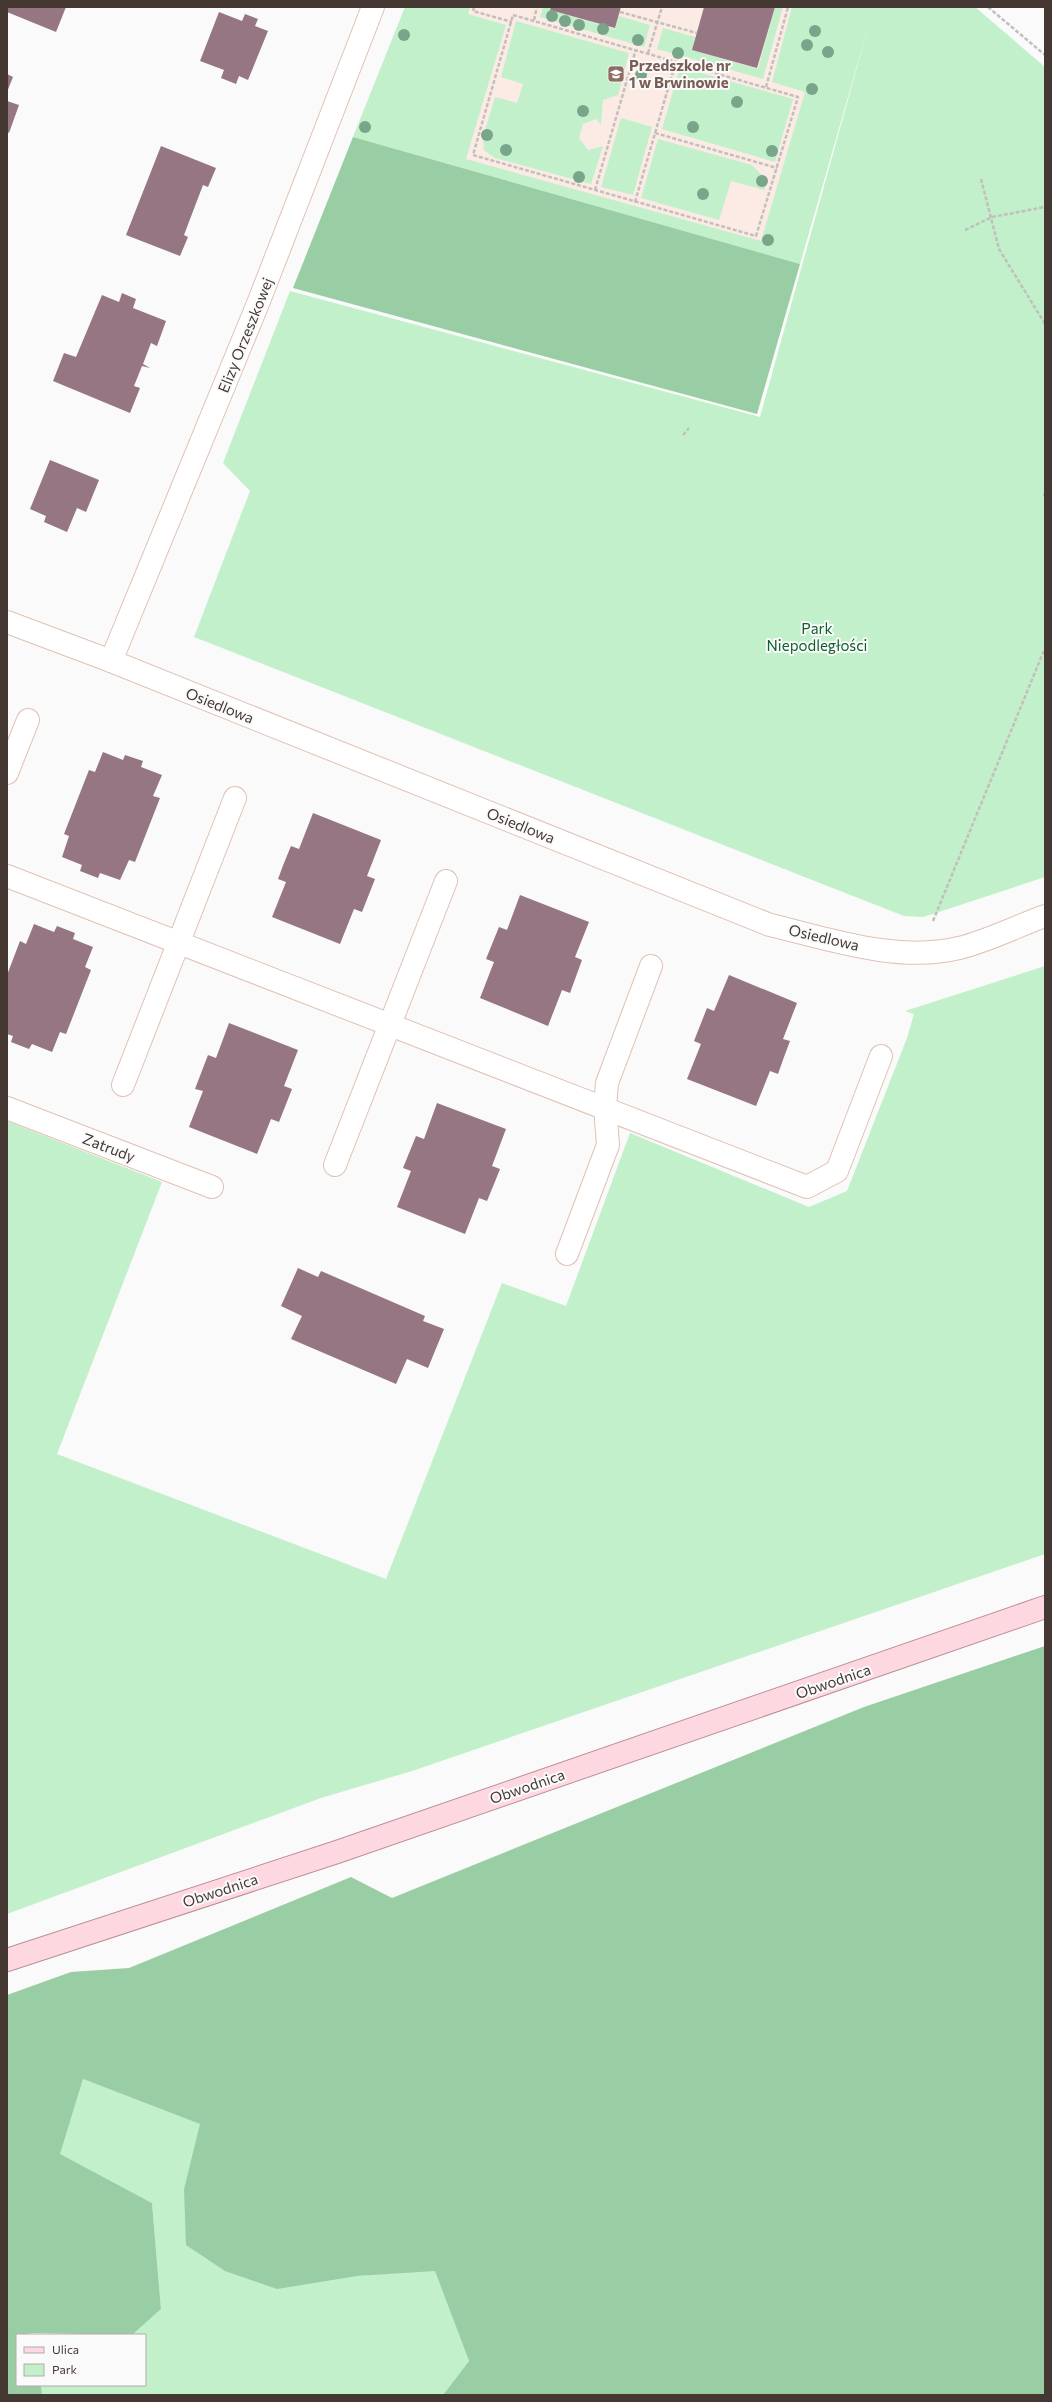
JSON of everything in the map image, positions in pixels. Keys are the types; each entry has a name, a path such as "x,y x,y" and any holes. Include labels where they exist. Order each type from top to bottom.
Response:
{"main road":[{"name":"Obwodnica","path":"7,1960 337,1852 1045,1607"}],"street":[{"name":"Elizy Orzeszkowej","path":"111,661 259,301 373,7"},
{"name":"Osiedlowa","path":"7,622 111,661 770,925 875,949 920,953 959,948 1045,916"},
{"path":"7,773 28,720"},
{"path":"123,1085 235,798"},
{"path":"7,876 178,944 605,1107 807,1187 837,1171 881,1056"},
{"path":"335,1165 446,881"},
{"path":"567,1254 608,1145 605,1107 606,1083 651,966"},
{"name":"Zatrudy","path":"7,1108 212,1187"}],"path":[{"path":"474,7 473,10 512,22"},
{"path":"534,20 537,7"},
{"path":"648,53 662,7"},
{"path":"766,87 788,7"},
{"path":"988,7 1045,55"},
{"path":"620,12 697,33"},
{"path":"514,15 534,20 798,97 756,236 473,155 512,22 514,15"},
{"path":"594,190 636,50"},
{"path":"635,202 676,61"},
{"path":"655,133 777,168"},
{"path":"981,179 999,249 1045,324"},
{"path":"965,230 992,217 1045,207"},
{"path":"683,435 689,428"},
{"path":"936,913 1045,648"}],"shaded area":[{"name":"Przedszkole nr 1 w Brwinowie","path":"405,7 873,7 800,264 353,137"}],"green space":[{"name":"Park Niepodległości","path":"405,7 470,7 468,14 506,25 466,159 761,241 805,92 772,82 792,7 975,7 1045,67 1045,877 923,917 904,916 194,637 250,491 223,463 290,291 760,417 869,24 800,264 353,137"},
{"path":"543,7 550,7 550,10 615,29 619,16 650,25 644,47 540,17"},
{"path":"775,7 783,7 763,79 657,49 663,28 695,37 692,50 758,69"},
{"path":"516,21 629,53 618,95 603,100 601,125 596,119 583,124 579,138 588,150 603,146 591,184 495,158 484,150 483,137 495,97 517,103 523,84 501,77"},
{"path":"680,67 793,99 775,162 662,129"},
{"path":"621,118 652,127 633,195 601,187"},
{"path":"353,137 800,264 757,414 293,288"},
{"path":"658,139 752,165 765,178 767,183 764,190 731,181 719,220 641,198"},
{"path":"1045,966 1045,1554 412,1771 321,1798 7,1914 7,1121 162,1182 57,1454 386,1579 502,1283 566,1306 630,1133 809,1207 847,1191 907,1038 914,1014 905,1011"},
{"path":"1045,1646 1045,2395 443,2395 469,2361 435,2271 357,2276 277,2289 225,2271 186,2245 184,2189 200,2124 83,2079 60,2154 152,2203 161,2309 133,2334 16,2334 16,2386 41,2386 42,2395 7,2395 7,1995 71,1972 129,1968 351,1877 392,1898 864,1707"},
{"path":"83,2079 201,2124 184,2189 357,2276 435,2270 469,2361 443,2395 42,2395 41,2386 146,2386 146,2334 133,2334 161,2309 152,2203 59,2154"}],"building":[{"path":"7,7 66,7 56,32 7,12"},
{"path":"551,7 621,7 615,28 550,10"},
{"path":"704,7 775,7 757,68 692,50"},
{"path":"219,12 242,21 245,14 258,19 255,26 268,31 248,80 239,76 236,84 221,78 224,70 200,61"},
{"path":"7,74 13,77 7,92"},
{"path":"7,101 19,105 9,133 7,132"},
{"path":"161,146 216,168 208,187 203,185 184,235 188,237 180,256 126,235"},
{"path":"122,293 136,299 133,308 166,321 157,346 151,343 143,364 150,368 142,366 134,386 140,388 130,413 53,381 64,353 76,357 102,295 119,302"},
{"path":"50,460 99,480 86,512 77,508 67,532 44,522 46,516 30,509"},
{"path":"103,752 123,760 125,755 143,761 141,767 162,775 153,796 160,798 135,862 129,860 120,880 100,873 98,878 80,871 82,865 62,857 69,836 64,834 89,770 95,772"},
{"path":"313,813 381,840 367,876 375,879 362,912 354,909 340,944 272,917 286,882 278,879 284,863 291,846 299,849"},
{"path":"520,895 589,922 575,957 582,960 570,993 562,990 548,1026 480,998 494,962 486,959 499,927 507,930"},
{"path":"34,924 54,932 57,926 75,933 73,939 93,947 85,967 91,970 66,1034 60,1032 52,1052 32,1044 29,1049 11,1042 13,1036 7,1034 7,975 20,941 26,944"},
{"path":"729,975 797,1003 783,1039 790,1041 778,1074 770,1071 756,1106 687,1079 701,1044 694,1041 707,1008 714,1011"},
{"path":"229,1023 298,1050 284,1086 292,1089 279,1122 271,1119 257,1154 189,1127 203,1091 195,1089 208,1055 216,1058"},
{"path":"437,1103 506,1129 492,1166 500,1169 487,1201 479,1198 465,1234 397,1207 411,1171 403,1168 416,1136 424,1139"},
{"path":"298,1268 318,1277 321,1271 425,1316 423,1321 444,1329 428,1368 407,1359 396,1384 291,1339 302,1316 281,1306"}],"place":[{"name":"Przedszkole nr 1 w Brwinowie","path":"616,74"}]}
